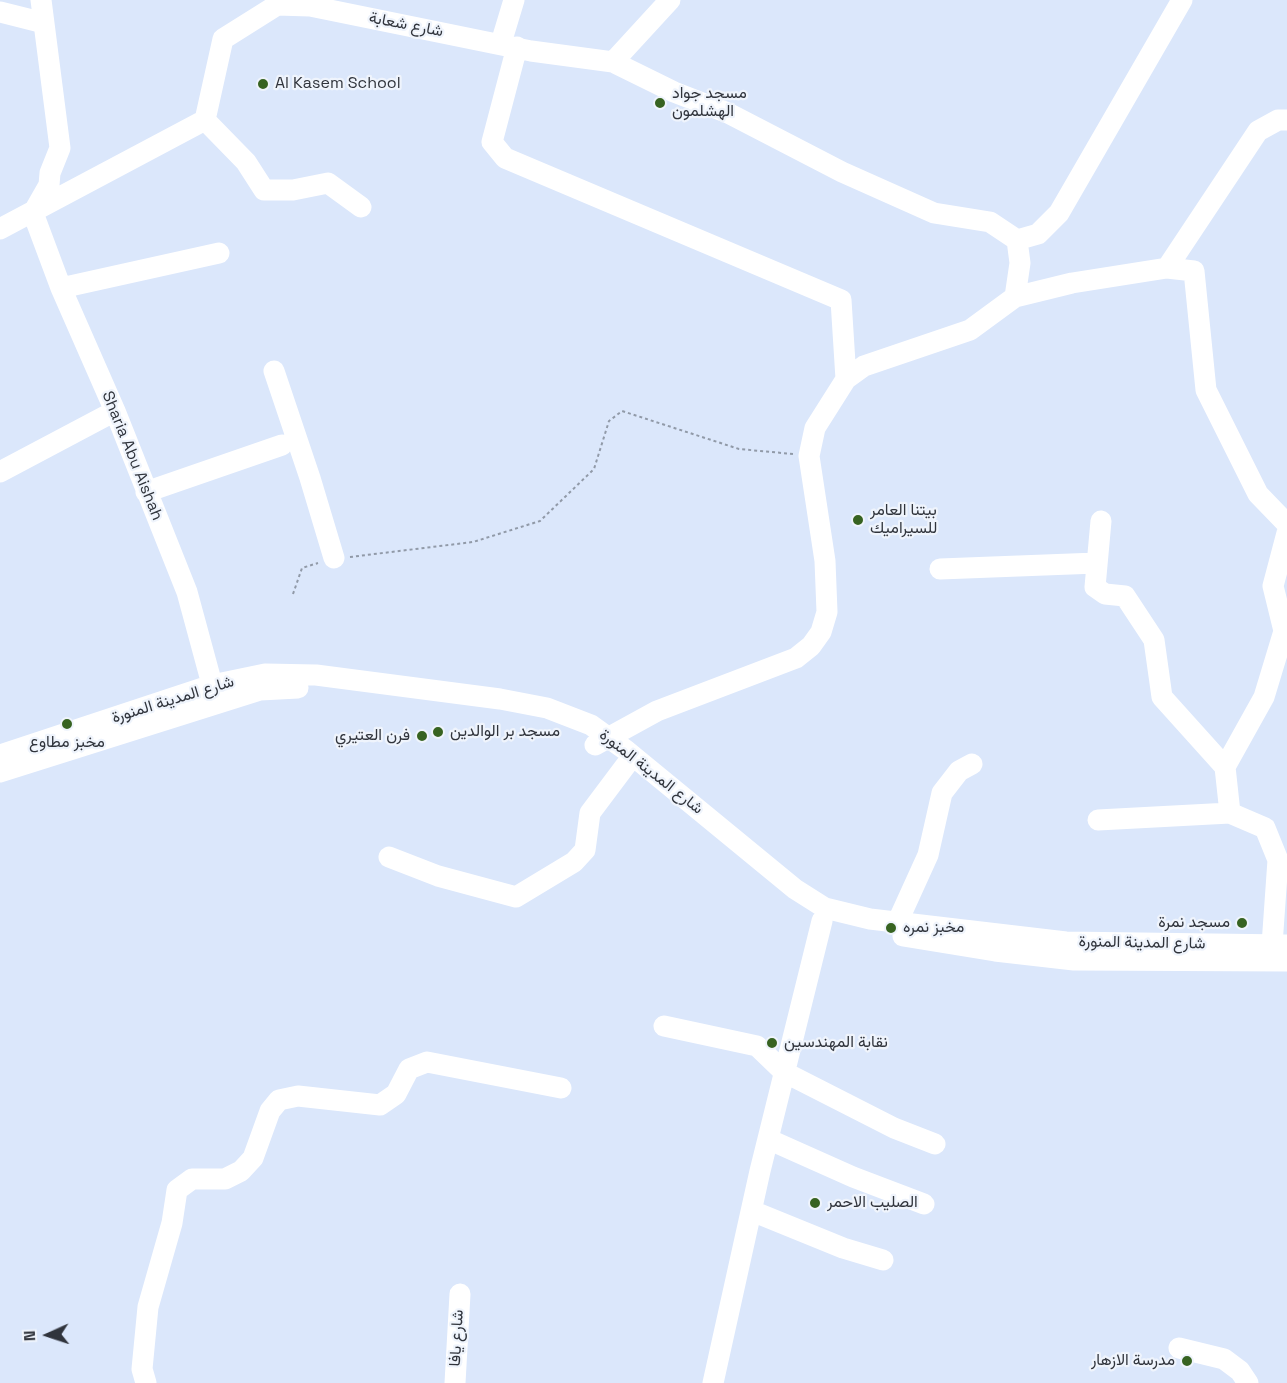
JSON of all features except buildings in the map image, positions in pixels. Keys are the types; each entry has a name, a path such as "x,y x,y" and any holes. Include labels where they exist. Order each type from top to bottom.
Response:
{"street":[{"path":"33,213 49,184 50,173 60,148 41,0"},
{"path":"514,0 509,45 492,142 505,158 841,300 846,379"},
{"path":"613,62 670,0"},
{"path":"1015,297 1020,263 1017,240 1038,234 1059,213 1182,0"},
{"name":"شارع شعابة","path":"205,120 223,39 251,10 277,5 310,6 509,45 613,62 674,92 728,113 852,177 934,213 990,222 1017,240"},
{"path":"0,12 44,23"},
{"path":"0,229 205,120 246,162 264,190 293,190 328,183 361,207"},
{"path":"1167,268 1258,131 1278,120 1287,120"},
{"name":"Sharia Abu Aishah","path":"33,213 61,288 115,411 187,592 215,694"},
{"path":"61,288 219,253"},
{"path":"602,741 657,711 796,658 812,646 821,632 827,612 825,561 809,456 815,428 846,379 864,366 970,330 1015,297 1072,283 1167,268 1194,271 1206,390 1257,494 1287,524"},
{"path":"273,371 310,478 334,558"},
{"path":"0,472 115,411"},
{"path":"146,492 282,445"},
{"path":"1101,521 1095,587 1105,594 1125,596 1154,640 1162,697 1225,767"},
{"path":"1230,813 1225,767 1264,697 1284,631 1273,586 1287,533"},
{"path":"940,570 1097,563"},
{"name":"شارع المدينة المنورة","path":"0,755 215,694 290,687 504,714 549,724 602,741 795,889 825,908 870,920 898,921 1066,942 1280,945"},
{"name":"شارع المدينة المنورة","path":"0,772 125,735 215,694"},
{"name":"شارع المدينة المنورة","path":"602,741 626,765 822,921 995,951 1074,960 1287,961"},
{"path":"898,921 928,855 942,793 959,771 972,764"},
{"path":"389,857 438,876 516,897 574,862 585,850 590,813 626,765"},
{"path":"1098,820 1230,813 1265,828 1278,860 1280,945"},
{"path":"1278,860 1287,835"},
{"path":"713,1383 784,1072 822,921"},
{"path":"664,1026 757,1046 784,1072 894,1128 935,1144"},
{"path":"146,1383 142,1369 148,1307 172,1223 177,1190 192,1179 225,1179 241,1171 253,1158 270,1111 279,1100 298,1096 380,1105 396,1094 409,1069 428,1062 561,1088"},
{"path":"770,1140 853,1177 924,1204"},
{"path":"752,1211 843,1248 883,1260"},
{"name":"شارع يافا","path":"455,1383 459,1294"},
{"path":"1179,1348 1224,1359 1240,1371 1248,1383"}],"path":[{"path":"292,594 302,568 334,558 473,542 540,521 594,469 609,421 622,411 739,449 809,456"}],"place":[{"name":"Al Kasem School","path":"263,84"},
{"name":"مسجد جواد الهشلمون","path":"660,103"},
{"name":"بيتنا العامر للسيراميك","path":"858,520"},
{"name":"مخبز مطاوع","path":"67,724"},
{"name":"مسجد بر الوالدين","path":"438,732"},
{"name":"فرن العتيري","path":"422,736"},
{"name":"مسجد نمرة","path":"1242,923"},
{"name":"مخبز نمره","path":"891,928"},
{"name":"نقابة المهندسين","path":"772,1043"},
{"name":"الصليب الاحمر","path":"815,1203"},
{"name":"مدرسة الازهار","path":"1187,1361"}]}
